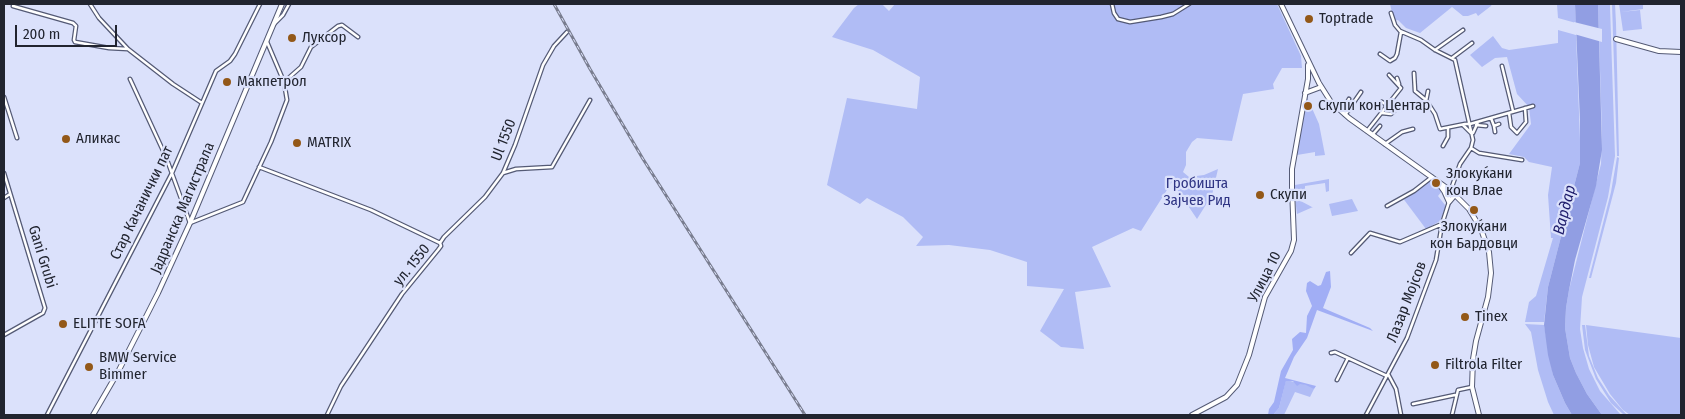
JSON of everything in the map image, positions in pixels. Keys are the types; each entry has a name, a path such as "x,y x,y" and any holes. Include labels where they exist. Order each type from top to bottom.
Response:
{"street":[{"path":"90,4 128,49 181,90 202,103"},
{"name":"Стар Качанички пат","path":"47,415 172,173 216,71 230,61 235,54 260,4"},
{"name":"Јадранска Магистрала","path":"93,415 140,330 190,223 282,4"},
{"path":"273,25 284,16 289,4"},
{"path":"1112,4 1114,14 1118,19 1130,22 1161,18 1173,14 1189,4"},
{"path":"1281,4 1321,87 1331,102 1345,115 1433,177 1455,195 1469,209 1481,229 1487,247 1490,266 1488,297 1473,353 1472,387 1479,415"},
{"path":"13,6 73,22 76,26 75,42 122,50 128,49"},
{"path":"1391,13 1396,27 1401,32 1421,40 1435,50 1455,60 1473,137"},
{"path":"284,82 301,67 311,47 338,26 342,25 358,37"},
{"path":"1435,50 1463,30"},
{"name":"Ul 1550","path":"440,243 485,197 503,173 518,138 543,65 554,46 567,32"},
{"path":"1380,54 1390,61 1395,58 1401,32"},
{"path":"1616,39 1659,50 1681,52"},
{"path":"130,79 172,173 190,223 242,202 287,100 284,82 266,41"},
{"path":"1452,58 1472,43"},
{"name":"Улица 10","path":"1192,415 1221,400 1237,386 1246,364 1265,297 1291,251 1294,240 1292,170 1306,93 1309,63"},
{"path":"1502,66 1513,111"},
{"path":"1414,73 1414,90 1426,101 1435,114 1438,128 1441,130 1478,122 1532,106"},
{"path":"1389,75 1393,82 1400,85"},
{"path":"1367,131 1400,89 1397,78"},
{"path":"1306,93 1321,87"},
{"path":"1426,101 1428,91"},
{"path":"1345,115 1361,92"},
{"path":"4,97 17,138"},
{"path":"1349,99 1346,106 1349,110"},
{"path":"503,173 516,169 552,167 590,100"},
{"path":"1382,102 1388,106"},
{"path":"1509,112 1511,127 1517,133 1526,122 1525,108"},
{"path":"1382,113 1391,114 1395,110"},
{"path":"1491,118 1496,132"},
{"path":"1478,122 1471,148 1479,153 1522,160"},
{"path":"1494,126 1499,124"},
{"path":"1460,125 1467,128 1473,137"},
{"path":"1476,125 1486,126"},
{"path":"1372,135 1380,126"},
{"path":"1443,146 1448,137 1448,128"},
{"path":"1385,144 1402,132 1413,129"},
{"name":"Лазар Мојсов","path":"1366,415 1404,345 1437,256 1450,191 1460,164 1471,148"},
{"name":"ул. 1550","path":"259,167 371,210 440,243 441,246 402,294 341,386 327,415"},
{"name":"Gani Grubi","path":"4,174 45,308 43,313 4,335"},
{"path":"1433,177 1444,191 1449,202 1455,195"},
{"path":"1386,206 1414,191 1433,177"},
{"path":"4,198 10,194"},
{"path":"1351,253 1359,247 1370,233 1399,242 1442,224"},
{"path":"1330,352 1335,352 1387,375 1396,389 1401,415"},
{"path":"1337,380 1348,358"},
{"path":"1452,415 1458,390 1472,387"},
{"path":"1413,404 1456,395"}],"green space":[{"name":"Гробишта Зајчев Рид","path":"859,4 882,4 889,11 895,4 1277,4 1301,56 1302,68 1282,68 1273,84 1274,89 1243,94 1232,141 1197,138 1192,142 1186,152 1186,165 1183,172 1189,177 1204,175 1218,169 1212,195 1197,219 1172,182 1141,231 1133,228 1092,247 1111,287 1075,292 1084,349 1061,347 1040,331 1064,289 1027,286 1027,262 990,250 949,245 916,246 923,237 903,217 867,198 860,204 827,185 847,98 917,109 920,77 873,50 832,37"},
{"path":"1390,4 1492,4 1478,16 1476,13 1463,16 1452,7 1420,33 1406,28 1398,20 1394,21"},
{"path":"1557,4 1575,4 1576,23 1558,18"},
{"path":"1598,4 1610,4 1615,156 1608,197 1582,297 1580,329 1589,369 1600,391 1621,415 1602,415 1587,394 1570,358 1565,328 1569,290 1601,164 1602,135"},
{"path":"1612,4 1615,4 1616,23 1619,156 1617,156"},
{"path":"1619,4 1643,4 1643,9 1621,12 1640,10 1642,29 1623,31"},
{"path":"1558,30 1576,35 1580,163 1548,287 1544,322 1525,322 1529,302 1536,296 1553,238 1551,238 1548,195 1552,167 1529,162 1524,157 1509,154 1531,124 1529,107 1517,94 1507,57 1495,58 1482,67 1470,55 1493,36 1502,48 1509,50 1558,43"},
{"path":"1307,97 1319,124 1325,155 1315,156 1315,152 1297,155"},
{"path":"1617,157 1619,158 1616,183 1591,278 1589,278 1611,192"},
{"path":"1329,179 1329,191 1326,192 1325,183 1305,186 1305,194 1295,196 1295,185"},
{"path":"1428,179 1442,191 1438,196 1445,205 1445,208 1440,221 1426,229 1402,197"},
{"path":"1295,198 1312,207 1313,207 1297,214"},
{"path":"1352,199 1358,211 1332,216 1329,204"},
{"path":"1525,324 1544,325 1553,375 1572,415 1554,415 1538,370 1531,332"},
{"path":"1582,325 1585,325 1589,356 1598,378 1609,395 1627,415 1624,415 1611,403 1596,379 1585,350"},
{"path":"1586,325 1681,338 1681,415 1630,415 1623,410 1610,394 1594,367 1588,345"},
{"path":"1286,380 1312,386 1314,389 1310,397 1295,392 1284,415 1273,415 1279,408"}],"shaded area":[{"path":"1575,4 1598,4 1602,150 1596,186 1575,260 1566,308 1565,328 1570,358 1576,373 1587,394 1602,415 1572,415 1553,375 1544,325 1548,287 1580,163"},
{"path":"1330,271 1331,287 1323,308 1373,331 1317,310 1307,338 1294,357 1285,378 1316,386 1314,389 1306,385 1300,384 1297,386 1293,381 1286,381 1279,408 1273,415 1268,415 1269,409 1274,402 1281,371 1293,350 1292,339 1300,332 1306,333 1307,316 1312,306 1306,291 1307,283 1310,281 1318,286 1321,285 1326,272"}],"pier":[{"path":"1574,22 1602,29 1602,42 1574,34"}],"railway":[{"path":"554,4 643,159 805,415"}],"place":[{"name":"Toptrade","path":"1309,19"},
{"name":"Луксор","path":"292,38"},
{"name":"Макпетрол","path":"227,82"},
{"name":"Скупи кон Центар","path":"1308,106"},
{"name":"Аликас","path":"66,139"},
{"name":"MATRIX","path":"297,143"},
{"name":"Злокуќани кон Влае","path":"1436,183"},
{"name":"Скупи","path":"1260,195"},
{"name":"Злокуќани кон Бардовци","path":"1474,210"},
{"name":"Tinex","path":"1465,317"},
{"name":"ELITTE SOFA","path":"63,324"},
{"name":"Filtrola Filter","path":"1435,365"},
{"name":"BMW Service Bimmer","path":"89,367"}],"water label":[{"name":"Вардар","path":"1565,210"}]}
